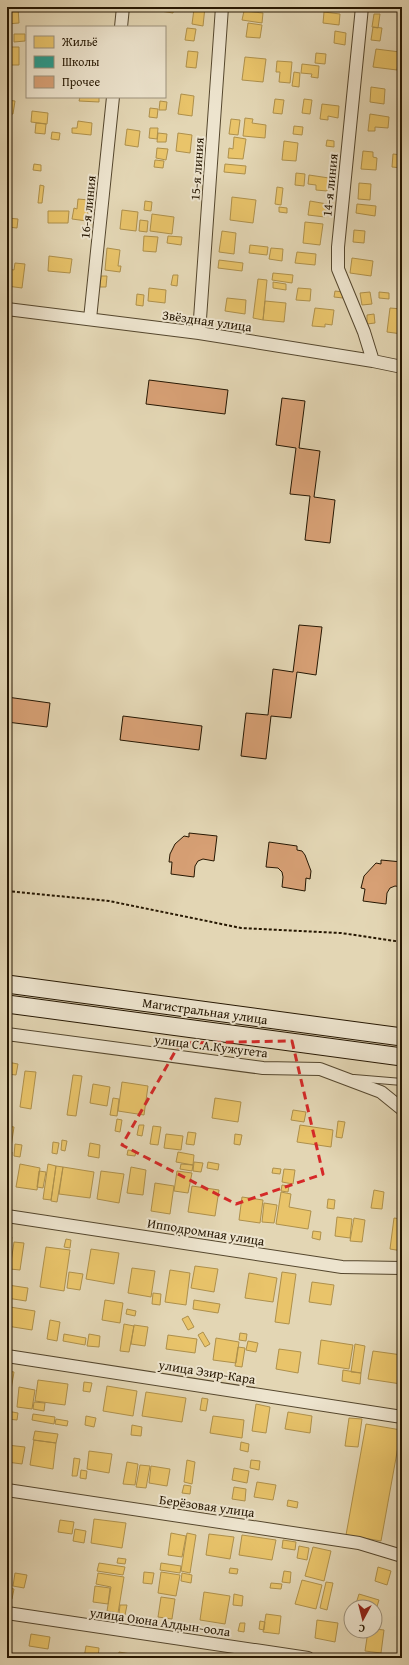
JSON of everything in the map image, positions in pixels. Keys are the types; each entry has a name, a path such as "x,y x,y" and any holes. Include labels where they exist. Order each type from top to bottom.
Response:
{"main road":[{"name":"Магистральная улица","path":"7,984 402,1037"},
{"name":"Магистральная улица","path":"7,1004 402,1057"}],"street":[{"path":"121,26 123,7"},
{"name":"15-я линия","path":"199,333 222,7"},
{"name":"14-я линия","path":"362,7 338,248 338,269 364,332 373,361"},
{"name":"16-я линия","path":"90,319 113,98"},
{"name":"Звёздная улица","path":"7,309 199,333 402,367"},
{"name":"улица С.А.Кужугета","path":"7,1034 263,1068 320,1069 381,1092 402,1109"},
{"name":"Ипподромная улица","path":"7,1216 342,1267 402,1268"},
{"name":"улица Эзир-Кара","path":"7,1356 402,1417"},
{"name":"Берёзовая улица","path":"7,1490 359,1543 402,1556"},
{"name":"улица Оюна Алдын-оола","path":"7,1613 308,1658"}],"lane":[{"path":"342,1077 402,1082"}],"path":[{"path":"7,891 109,901 241,928 341,933 402,942"}],"highlighted area":[{"path":"292,1041 323,1174 236,1204 122,1145 180,1043"}],"building: Жильё":[{"path":"7,7 18,7 19,23 7,24"},
{"path":"68,7 78,7 79,11 68,11"},
{"path":"154,7 174,7 173,13 154,10"},
{"path":"188,7 205,7 203,26 192,24 194,9"},
{"path":"244,11 263,13 262,23 242,20"},
{"path":"324,12 340,14 339,25 323,23"},
{"path":"374,14 380,14 378,28 372,27"},
{"path":"248,23 262,25 260,38 246,37"},
{"path":"373,27 382,28 380,41 371,40"},
{"path":"187,28 196,29 194,41 185,40"},
{"path":"335,31 346,33 345,45 334,43"},
{"path":"14,34 25,34 25,41 14,42"},
{"path":"7,47 19,47 19,65 7,65"},
{"path":"376,49 400,52 397,70 373,67"},
{"path":"188,51 198,52 196,68 186,67"},
{"path":"316,53 326,54 325,64 315,63"},
{"path":"245,57 266,59 263,82 242,80"},
{"path":"277,61 292,62 290,83 279,82 280,72 276,72"},
{"path":"302,64 319,66 318,78 311,77 312,74 301,73"},
{"path":"294,72 300,73 299,87 292,86"},
{"path":"371,87 385,89 384,104 370,102"},
{"path":"181,94 194,96 192,116 178,114"},
{"path":"80,98 99,98 99,102 79,101"},
{"path":"275,99 284,100 282,114 273,113"},
{"path":"304,99 312,100 310,114 302,113"},
{"path":"7,100 15,101 13,114 7,114"},
{"path":"160,101 167,102 166,110 159,110"},
{"path":"322,104 339,106 338,118 328,116 328,120 320,119"},
{"path":"150,108 158,109 157,118 149,117"},
{"path":"32,111 48,113 47,124 31,122"},
{"path":"370,114 389,117 388,128 375,127 375,131 368,131"},
{"path":"245,118 253,119 252,123 266,125 265,138 243,136"},
{"path":"231,119 240,120 238,135 229,134"},
{"path":"78,121 92,123 91,135 72,133 72,128 77,128"},
{"path":"36,123 46,124 45,134 35,133"},
{"path":"294,126 303,127 302,135 293,134"},
{"path":"150,128 158,128 157,139 149,138"},
{"path":"127,129 140,131 138,147 125,145"},
{"path":"52,132 60,133 59,140 51,139"},
{"path":"158,133 167,134 166,142 157,142"},
{"path":"178,133 192,135 190,153 176,151"},
{"path":"234,137 246,139 243,159 228,158 229,148 233,149"},
{"path":"327,140 334,141 334,147 326,146"},
{"path":"284,141 298,143 296,161 282,160"},
{"path":"157,148 168,149 166,160 156,158"},
{"path":"363,151 373,152 373,157 377,158 376,170 361,169"},
{"path":"393,154 402,155 402,168 392,167"},
{"path":"155,160 164,161 163,168 154,167"},
{"path":"34,164 41,165 41,171 33,170"},
{"path":"225,164 246,166 245,174 224,172"},
{"path":"296,173 305,174 304,186 295,185"},
{"path":"309,175 329,178 327,191 316,190 316,185 308,184"},
{"path":"359,183 371,184 370,200 358,199"},
{"path":"40,185 44,186 42,203 38,203"},
{"path":"277,187 283,188 281,205 275,204"},
{"path":"232,197 256,200 253,223 230,220"},
{"path":"78,199 89,200 87,221 72,219 74,208 77,209"},
{"path":"145,201 152,202 151,211 144,210"},
{"path":"310,201 327,204 325,217 308,215"},
{"path":"357,204 376,206 375,216 356,213"},
{"path":"279,207 287,208 287,213 279,212"},
{"path":"122,210 138,212 136,231 120,229"},
{"path":"48,211 69,211 68,223 48,223"},
{"path":"152,214 174,217 172,234 150,231"},
{"path":"8,218 18,219 17,228 7,227"},
{"path":"140,220 148,221 147,232 139,231"},
{"path":"305,222 323,224 320,245 303,243"},
{"path":"354,230 365,231 364,243 353,242"},
{"path":"222,231 236,233 234,254 219,252"},
{"path":"144,236 158,237 156,252 143,251"},
{"path":"168,236 182,237 181,245 167,243"},
{"path":"250,245 268,247 267,255 249,253"},
{"path":"107,248 120,250 118,266 121,266 120,272 105,270"},
{"path":"271,248 283,249 282,261 269,259"},
{"path":"297,252 316,254 315,265 295,263"},
{"path":"49,256 72,259 70,273 48,271"},
{"path":"352,258 373,261 371,276 350,273"},
{"path":"219,260 243,263 242,271 218,268"},
{"path":"15,263 25,264 22,288 7,286 7,269 14,270"},
{"path":"273,273 293,275 292,283 272,280"},
{"path":"173,275 178,275 177,286 171,285"},
{"path":"101,276 107,276 106,287 100,287"},
{"path":"258,279 267,280 263,320 253,318"},
{"path":"273,282 286,284 286,290 273,288"},
{"path":"149,288 166,290 165,303 148,301"},
{"path":"298,288 311,289 310,301 296,300"},
{"path":"335,291 343,292 343,298 334,297"},
{"path":"370,292 372,304 362,305 360,293"},
{"path":"379,292 389,293 389,299 379,298"},
{"path":"137,294 144,295 143,306 136,305"},
{"path":"227,298 246,300 245,314 225,311"},
{"path":"265,301 286,303 284,322 263,320"},
{"path":"315,308 334,310 332,325 325,324 325,327 312,326"},
{"path":"390,308 402,309 402,334 387,332"},
{"path":"374,314 375,323 367,324 367,315"},
{"path":"7,1062 18,1064 16,1075 7,1074"},
{"path":"25,1071 36,1072 31,1109 20,1107"},
{"path":"73,1075 82,1076 76,1116 67,1115"},
{"path":"122,1082 148,1086 144,1115 118,1111"},
{"path":"93,1084 110,1087 107,1106 90,1103"},
{"path":"113,1098 119,1099 117,1116 110,1115"},
{"path":"215,1098 241,1102 238,1122 212,1118"},
{"path":"293,1110 306,1112 304,1122 291,1120"},
{"path":"117,1119 122,1120 120,1132 115,1131"},
{"path":"338,1121 345,1122 342,1138 336,1137"},
{"path":"139,1125 144,1125 142,1136 137,1135"},
{"path":"300,1125 333,1130 331,1147 297,1142"},
{"path":"7,1126 14,1127 11,1147 7,1147"},
{"path":"153,1126 161,1127 158,1145 150,1144"},
{"path":"188,1132 196,1133 194,1145 186,1144"},
{"path":"166,1134 183,1136 181,1150 164,1148"},
{"path":"235,1134 242,1135 240,1145 234,1144"},
{"path":"62,1140 67,1141 65,1151 61,1150"},
{"path":"53,1142 59,1143 57,1154 52,1153"},
{"path":"90,1143 100,1145 99,1158 88,1156"},
{"path":"15,1144 22,1145 20,1157 14,1156"},
{"path":"128,1150 136,1151 135,1156 127,1155"},
{"path":"7,1151 12,1152 11,1163 7,1162"},
{"path":"178,1152 194,1155 193,1165 176,1162"},
{"path":"194,1162 203,1163 201,1172 193,1171"},
{"path":"208,1162 219,1164 218,1170 207,1168"},
{"path":"20,1164 40,1168 37,1190 16,1187"},
{"path":"48,1164 56,1166 51,1200 43,1199"},
{"path":"181,1164 193,1165 192,1171 180,1169"},
{"path":"56,1166 63,1167 57,1202 51,1201"},
{"path":"63,1167 94,1172 90,1198 59,1194"},
{"path":"131,1167 146,1170 143,1195 127,1193"},
{"path":"273,1168 281,1169 280,1174 272,1173"},
{"path":"284,1169 295,1170 293,1184 282,1182"},
{"path":"39,1171 46,1172 43,1188 37,1187"},
{"path":"101,1171 124,1174 119,1203 97,1199"},
{"path":"177,1171 192,1173 188,1193 174,1191"},
{"path":"155,1183 174,1186 170,1214 151,1211"},
{"path":"282,1185 289,1186 288,1192 281,1191"},
{"path":"192,1186 219,1190 215,1216 188,1212"},
{"path":"374,1190 384,1192 382,1209 371,1208"},
{"path":"281,1192 291,1194 289,1207 311,1211 308,1229 276,1224"},
{"path":"242,1197 263,1200 260,1223 239,1220"},
{"path":"328,1199 335,1200 334,1209 327,1208"},
{"path":"264,1203 277,1205 274,1223 262,1222"},
{"path":"337,1217 352,1219 350,1238 335,1236"},
{"path":"354,1218 365,1220 362,1242 350,1241"},
{"path":"394,1218 402,1219 402,1251 390,1249"},
{"path":"313,1231 321,1232 320,1240 312,1238"},
{"path":"7,1237 12,1237 7,1273"},
{"path":"66,1239 71,1240 70,1248 64,1247"},
{"path":"14,1242 24,1243 20,1270 10,1269"},
{"path":"46,1247 70,1250 64,1291 40,1287"},
{"path":"91,1249 119,1253 114,1284 86,1279"},
{"path":"195,1266 218,1269 214,1292 191,1288"},
{"path":"132,1268 155,1271 151,1297 128,1293"},
{"path":"170,1270 190,1273 186,1305 165,1302"},
{"path":"69,1272 83,1274 80,1290 67,1288"},
{"path":"282,1272 296,1274 289,1324 275,1322"},
{"path":"249,1273 277,1278 273,1302 245,1298"},
{"path":"312,1282 334,1285 331,1305 309,1302"},
{"path":"8,1285 28,1288 26,1301 7,1298"},
{"path":"153,1293 161,1294 160,1305 152,1304"},
{"path":"105,1300 123,1303 120,1323 102,1320"},
{"path":"194,1300 220,1304 218,1313 193,1309"},
{"path":"10,1307 35,1311 32,1330 7,1326"},
{"path":"127,1309 136,1311 135,1316 126,1314"},
{"path":"188,1316 194,1327 188,1330 182,1319"},
{"path":"50,1320 60,1322 57,1341 47,1339"},
{"path":"124,1324 134,1326 129,1352 120,1351"},
{"path":"134,1325 148,1327 145,1346 131,1344"},
{"path":"203,1332 210,1344 205,1347 198,1335"},
{"path":"240,1333 247,1334 246,1341 239,1340"},
{"path":"64,1334 86,1338 85,1345 63,1341"},
{"path":"89,1334 100,1336 99,1347 87,1346"},
{"path":"168,1335 197,1339 195,1353 166,1349"},
{"path":"216,1338 239,1342 236,1363 213,1360"},
{"path":"321,1340 353,1345 349,1369 318,1364"},
{"path":"248,1341 258,1343 256,1352 246,1350"},
{"path":"355,1344 365,1346 361,1373 351,1372"},
{"path":"238,1347 245,1348 242,1367 235,1366"},
{"path":"279,1349 301,1352 298,1373 276,1369"},
{"path":"373,1351 402,1355 401,1384 368,1379"},
{"path":"343,1370 361,1373 360,1384 342,1381"},
{"path":"7,1371 14,1372 10,1396 7,1395"},
{"path":"38,1380 68,1384 65,1405 35,1401"},
{"path":"84,1382 92,1383 90,1392 83,1391"},
{"path":"107,1386 137,1391 133,1416 103,1411"},
{"path":"19,1387 35,1390 32,1409 17,1407"},
{"path":"146,1392 186,1398 182,1422 142,1416"},
{"path":"202,1398 208,1399 206,1411 200,1410"},
{"path":"34,1402 45,1403 44,1411 33,1409"},
{"path":"256,1404 270,1407 266,1433 252,1431"},
{"path":"7,1411 18,1413 17,1420 7,1419"},
{"path":"288,1412 312,1416 310,1433 285,1429"},
{"path":"33,1414 55,1417 54,1424 32,1420"},
{"path":"86,1416 96,1418 94,1427 85,1425"},
{"path":"213,1416 244,1420 242,1438 210,1433"},
{"path":"349,1418 362,1419 358,1447 345,1446"},
{"path":"56,1419 68,1421 67,1426 55,1424"},
{"path":"366,1424 401,1430 381,1541 346,1535"},
{"path":"132,1425 142,1427 141,1436 131,1435"},
{"path":"35,1431 58,1434 56,1443 33,1440"},
{"path":"34,1440 56,1443 53,1469 30,1465"},
{"path":"241,1442 249,1444 248,1452 240,1450"},
{"path":"7,1445 25,1447 22,1464 7,1462"},
{"path":"89,1451 112,1454 109,1473 87,1469"},
{"path":"74,1458 80,1459 77,1476 72,1476"},
{"path":"187,1460 195,1462 192,1484 184,1482"},
{"path":"251,1460 260,1461 259,1470 250,1468"},
{"path":"127,1462 138,1464 135,1485 123,1484"},
{"path":"140,1465 150,1466 146,1488 136,1487"},
{"path":"151,1466 170,1469 167,1486 149,1483"},
{"path":"234,1468 249,1471 247,1483 232,1480"},
{"path":"81,1470 87,1471 86,1479 80,1478"},
{"path":"257,1482 276,1485 273,1500 254,1497"},
{"path":"184,1485 191,1486 190,1494 182,1493"},
{"path":"234,1487 246,1489 245,1501 232,1499"},
{"path":"288,1500 298,1502 297,1508 287,1506"},
{"path":"94,1519 126,1523 122,1548 91,1543"},
{"path":"60,1520 74,1522 72,1534 58,1532"},
{"path":"75,1529 86,1531 84,1543 73,1541"},
{"path":"171,1533 186,1536 182,1557 168,1555"},
{"path":"187,1533 196,1535 190,1573 181,1571"},
{"path":"209,1534 234,1537 230,1559 206,1555"},
{"path":"242,1535 276,1540 272,1560 239,1555"},
{"path":"283,1540 296,1542 295,1550 282,1548"},
{"path":"299,1546 309,1548 307,1560 297,1558"},
{"path":"313,1547 331,1551 324,1581 305,1576"},
{"path":"118,1558 126,1559 125,1564 117,1563"},
{"path":"99,1563 125,1567 123,1575 97,1571"},
{"path":"161,1563 181,1566 180,1573 160,1570"},
{"path":"378,1567 391,1571 387,1585 375,1581"},
{"path":"230,1568 238,1569 237,1574 229,1573"},
{"path":"284,1571 291,1572 290,1583 282,1582"},
{"path":"144,1572 154,1573 152,1584 143,1583"},
{"path":"161,1572 180,1575 176,1596 158,1593"},
{"path":"15,1573 27,1575 24,1588 13,1586"},
{"path":"98,1573 124,1577 118,1613 107,1611 111,1587 96,1584"},
{"path":"182,1573 192,1575 191,1583 181,1581"},
{"path":"302,1580 322,1585 316,1609 295,1604"},
{"path":"326,1582 333,1583 327,1610 320,1608"},
{"path":"271,1583 282,1584 281,1589 270,1588"},
{"path":"95,1586 110,1588 108,1604 93,1602"},
{"path":"8,1588 14,1589 12,1599 7,1599"},
{"path":"204,1592 230,1596 225,1624 200,1620"},
{"path":"234,1594 243,1596 242,1606 233,1605"},
{"path":"359,1594 376,1599 357,1599"},
{"path":"161,1597 175,1599 172,1619 158,1617"},
{"path":"120,1605 127,1605 125,1615 119,1614"},
{"path":"266,1614 281,1616 279,1634 263,1632"},
{"path":"317,1620 338,1623 335,1642 315,1638"},
{"path":"260,1621 265,1622 264,1630 259,1629"},
{"path":"240,1623 245,1623 244,1632 238,1631"},
{"path":"31,1634 50,1637 48,1649 29,1646"},
{"path":"367,1639 383,1639 381,1653 365,1651"},
{"path":"86,1646 99,1648 98,1658 84,1658"},
{"path":"119,1652 137,1655 136,1658 118,1658"}],"building: Школы":[{"path":"7,386 11,387 7,415"}],"building: Прочее":[{"path":"149,380 228,390 225,414 146,404"},
{"path":"282,398 305,401 299,448 320,451 314,497 335,500 330,543 305,540 310,496 290,494 296,448 276,445"},
{"path":"299,625 322,627 316,675 297,672 291,718 271,716 266,759 241,756 246,713 268,715 273,669 293,672"},
{"path":"7,697 50,703 47,727 7,722"},
{"path":"123,716 202,726 199,750 120,740"},
{"path":"189,833 217,836 214,861 203,859 198,861 195,866 194,877 171,874 172,862 169,862 170,854 175,844 184,836 189,837"},
{"path":"269,842 297,846 297,850 302,851 305,855 311,871 310,879 306,878 305,891 282,887 282,872 278,868 266,867"},
{"path":"381,860 402,862 402,887 395,886 390,888 387,893 386,904 363,901 365,889 361,888 364,876 376,863 381,864"}]}
